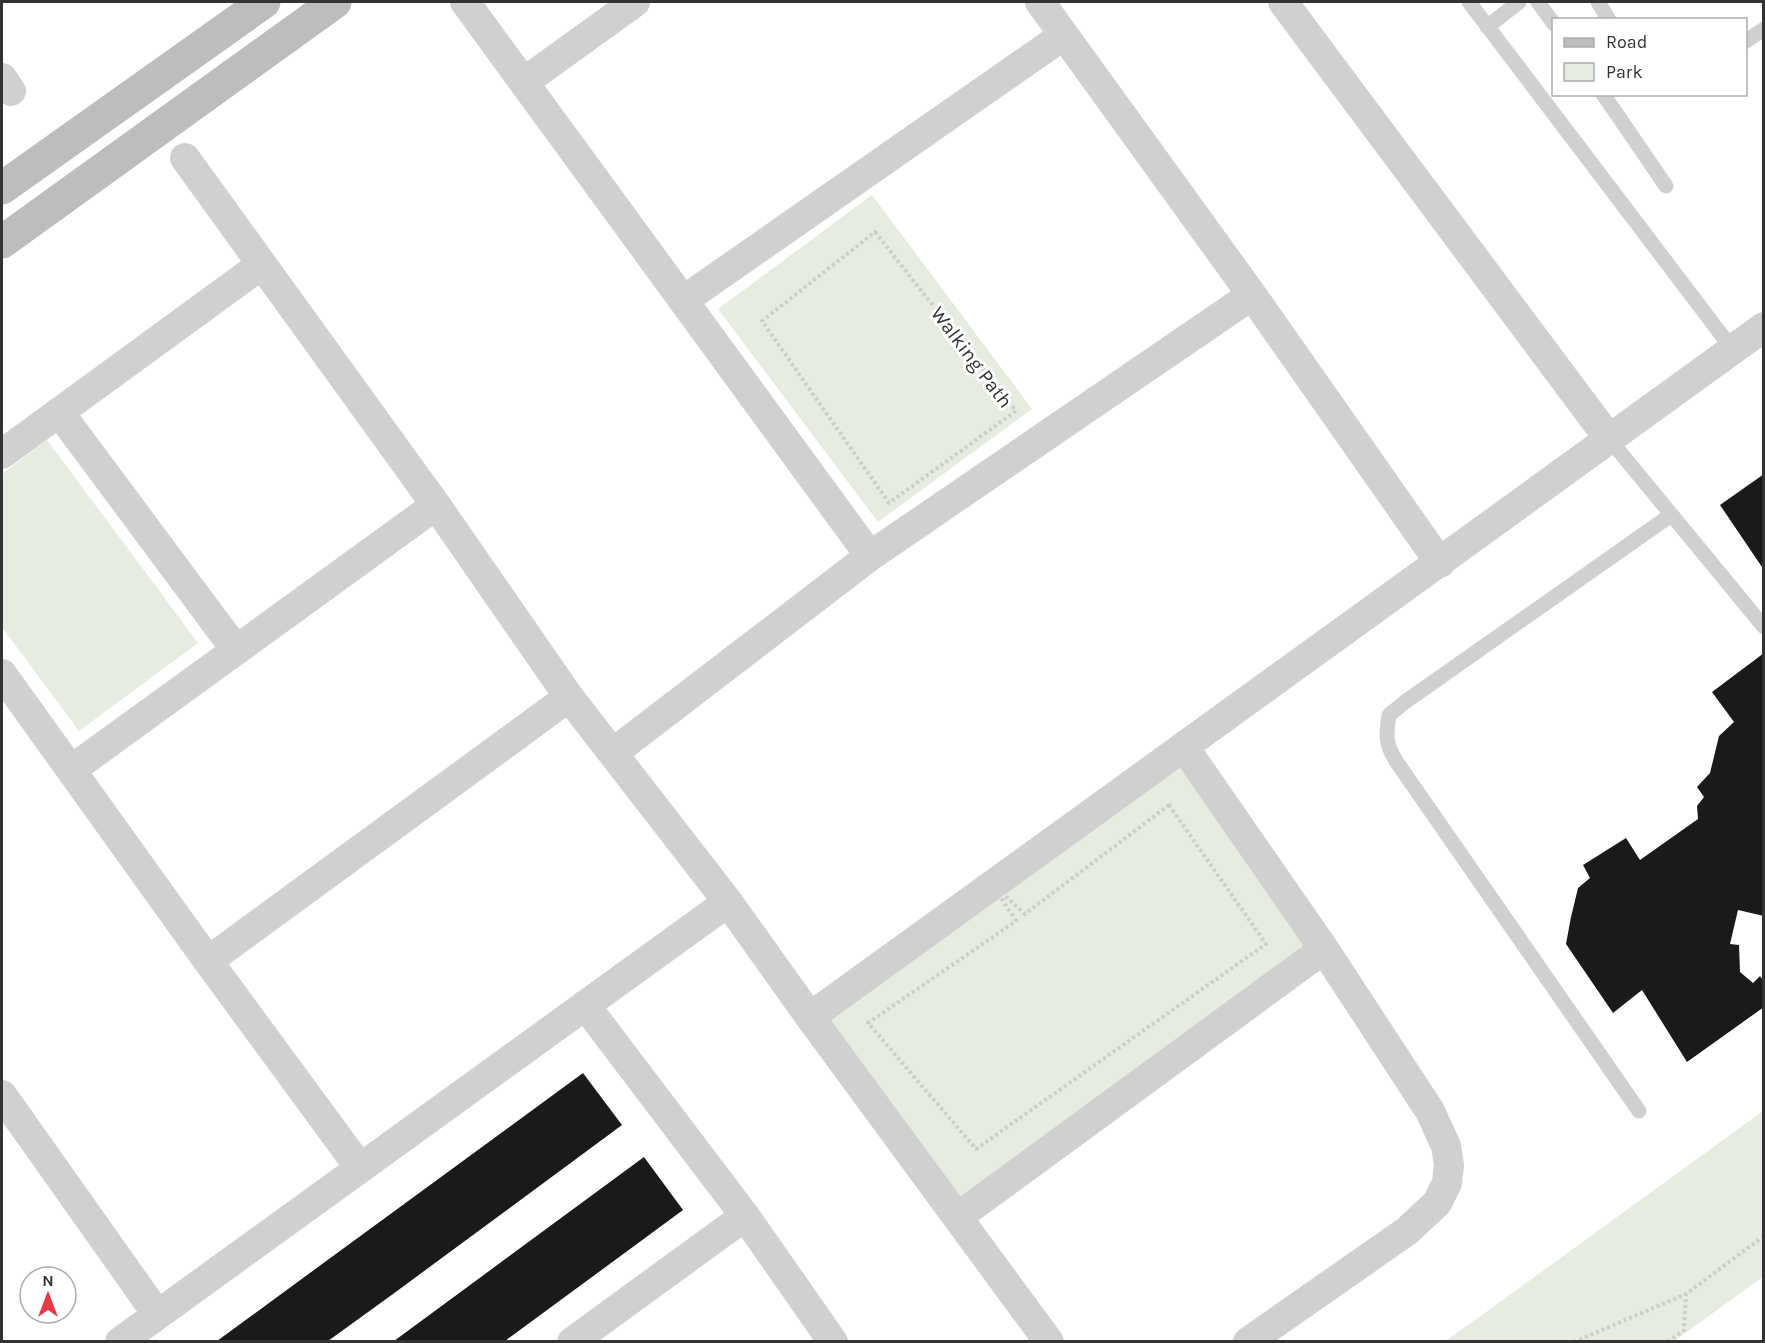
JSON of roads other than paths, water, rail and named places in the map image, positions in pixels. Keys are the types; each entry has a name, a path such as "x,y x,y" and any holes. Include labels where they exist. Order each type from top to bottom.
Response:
{"main road":[{"path":"2,188 264,2"},
{"path":"2,242 335,2"}],"street":[{"path":"465,2 870,556"},
{"path":"524,82 634,2"},
{"path":"1040,2 1252,295 1440,563"},
{"path":"1284,2 1610,440"},
{"path":"684,300 1064,35"},
{"path":"185,158 436,505 569,697 728,902 1049,1341"},
{"path":"2,454 261,265"},
{"path":"613,753 870,556 1252,295"},
{"path":"810,1017 1764,327"},
{"path":"59,412 236,650"},
{"path":"71,770 436,505"},
{"path":"2,674 360,1168"},
{"path":"208,961 569,697"},
{"path":"1184,747 1324,949 1430,1111 1446,1146 1449,1165 1447,1183 1437,1203 1407,1231 1248,1341"},
{"path":"120,1341 728,902"},
{"path":"959,1216 1324,949"},
{"path":"585,1005 745,1216 833,1341"},
{"path":"5,1109 158,1314"},
{"path":"572,1341 745,1216"}],"lane":[{"path":"1469,2 1732,350"},
{"path":"1487,27 1519,2"},
{"path":"1538,2 1552,21"},
{"path":"1598,2 1609,18"},
{"path":"1747,40 1764,28"},
{"path":"1604,96 1666,186"},
{"path":"1610,440 1764,627"},
{"path":"1639,1111 1396,761 1388,746 1386,734 1389,715 1405,702 1671,515"}]}
